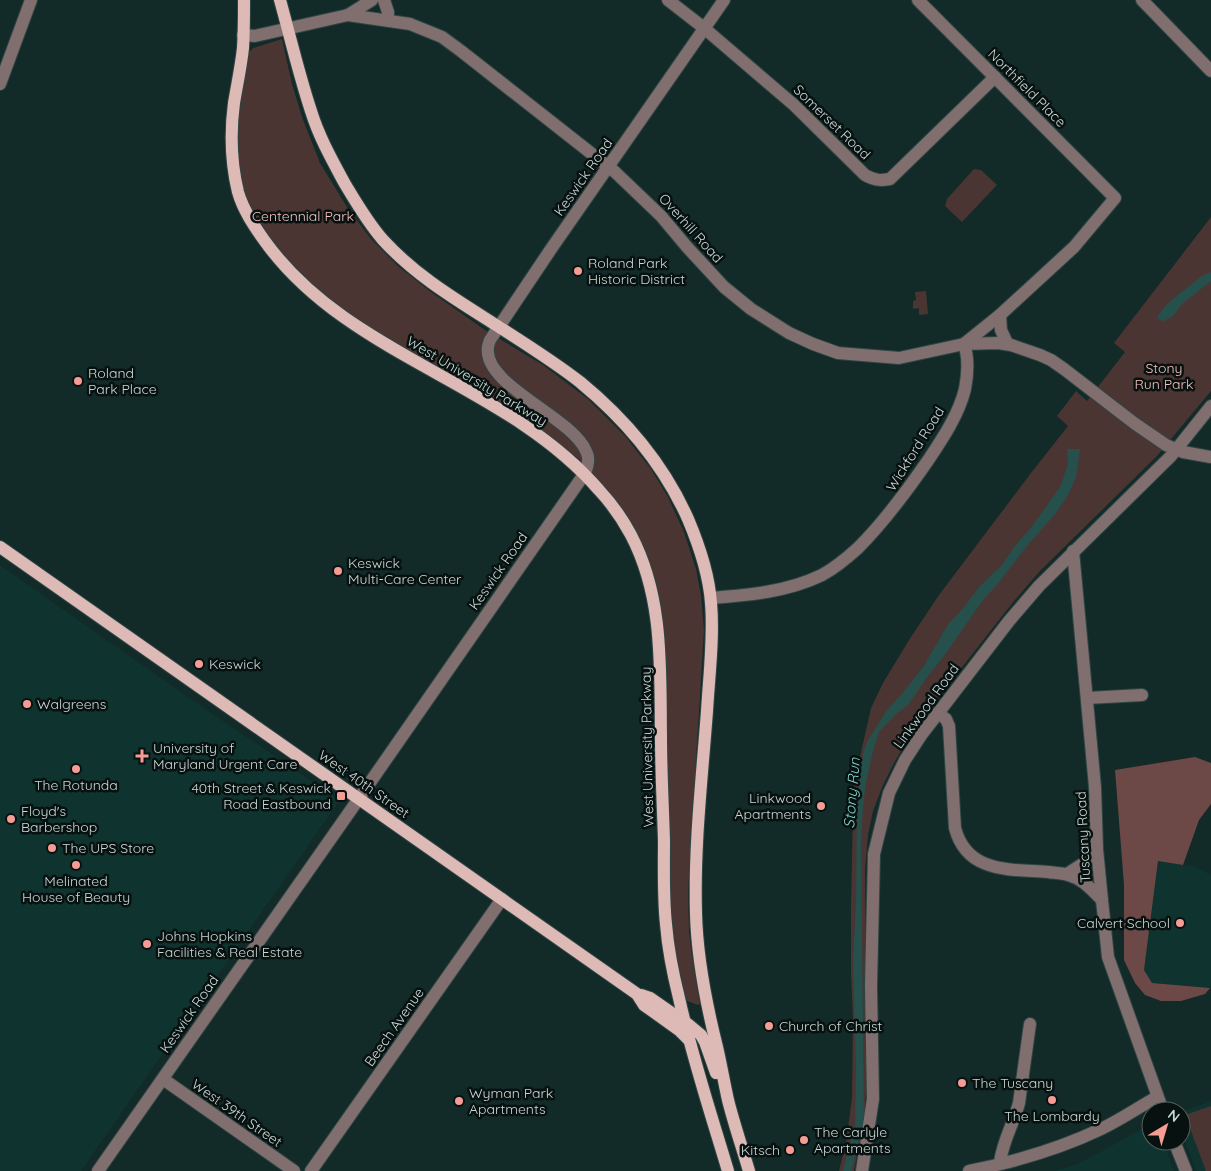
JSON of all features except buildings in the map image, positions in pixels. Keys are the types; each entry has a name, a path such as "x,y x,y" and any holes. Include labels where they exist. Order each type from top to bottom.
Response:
{"main road":[{"name":"West University Parkway","path":"244,0 243,50 234,103 231,152 240,198 259,233 288,271 320,300 392,348 461,386 527,426 566,455 585,473 611,503 625,524 641,556 653,595 660,655 661,780 666,926 672,966 689,1041 728,1171"},
{"path":"280,0 310,110 333,163 368,221 395,253 430,283 556,365 580,382 609,408 634,434 665,477 688,519 698,543 711,598 711,651 698,829 696,914 699,955 704,990 729,1102 749,1171"},
{"name":"West 40th Street","path":"0,547 637,994 650,998 696,1030 704,1042 718,1080 729,1102"},
{"name":"West 40th Street","path":"637,994 644,1004 679,1030 689,1041"}],"street":[{"path":"0,84 31,0"},
{"path":"348,15 372,0"},
{"path":"384,0 388,12 388,20"},
{"name":"Somerset Road","path":"668,0 704,28 794,105 865,175 880,181 890,179 899,172 995,77"},
{"name":"Keswick Road","path":"98,1171 585,473 588,455 582,444 557,420 505,382 497,373 491,364 488,348 490,340 724,0"},
{"name":"Northfield Place","path":"918,0 1115,198 1074,247 1000,315"},
{"path":"1142,0 1211,71"},
{"name":"Overhill Road","path":"243,35 254,36 348,15 410,24 442,38 477,63 609,167 661,216 724,287 751,309 794,335 838,353 899,358 964,344 1007,343 1051,360 1166,446 1183,452 1211,456"},
{"path":"964,344 1000,315"},
{"path":"1000,315 1001,330 1007,343"},
{"name":"Wickford Road","path":"711,598 777,591 798,585 822,575 837,566 864,541 893,510 941,441 954,417 964,390 967,371 968,354 964,344"},
{"name":"Linkwood Road","path":"862,1171 874,1099 871,986 874,854 889,793 905,760 922,734 1021,607 1073,551 1162,465 1211,406"},
{"name":"Tuscany Road","path":"1073,551 1095,787 1098,849 1108,957 1159,1101"},
{"path":"1087,698 1142,695"},
{"path":"938,713 946,719 949,726 955,828 958,838 968,853 980,863 995,867 1066,874 1085,882 1102,900"},
{"path":"1066,874 1084,863 1098,849"},
{"name":"Beech Avenue","path":"311,1171 502,899"},
{"path":"1000,1163 1003,1145 1015,1118 1019,1103 1030,1024"},
{"name":"West 39th Street","path":"163,1079 294,1171"},
{"path":"973,1171 1043,1152 1074,1141 1102,1128 1157,1097"},
{"path":"1178,1151 1186,1171"}],"shaded area":[{"path":"0,565 211,713 340,800 81,1171 0,1171"},
{"path":"1195,757 1211,763 1211,804 1199,820 1183,865 1158,861 1144,970 1152,983 1210,988 1205,994 1181,1001 1161,1001 1145,995 1135,983 1124,960 1124,885 1115,770"},
{"name":"Calvert School","path":"1158,861 1196,867 1211,875 1211,988 1152,983 1144,970"},
{"path":"1211,1101 1211,1171 1196,1171 1188,1151 1191,1151 1191,1108"},
{"path":"1141,1129 1141,1151 1167,1151 1174,1171 1055,1171 1080,1163"}],"green space":[{"name":"Centennial Park","path":"282,39 302,117 320,163 347,207 371,239 399,267 431,292 485,330 543,365 588,399 625,436 651,469 668,497 684,532 696,569 701,595 704,630 688,891 689,931 700,1004 698,1005 687,1001 675,959 670,931 665,658 624,512 608,490 579,459 542,431 465,383 393,344 341,310 302,278 269,242 243,195 238,171 238,108 246,56 253,48"},
{"path":"974,169 981,170 997,185 962,222 945,206 947,199"},
{"name":"Stony Run Park","path":"1211,217 1211,391 1156,457 1040,571 1014,601 912,733 883,785 873,811 868,835 865,869 867,1072 865,1112 854,1171 839,1171 846,1143 852,1098 851,905 855,779 871,708 883,683 939,595 1068,426 1057,416 1076,391 1087,401 1125,352 1114,343"},
{"path":"926,291 928,314 919,315 919,308 913,309 913,301 916,300 915,292"},
{"path":"1211,1106 1211,1171 1206,1171 1191,1131 1191,1113"}],"water":[{"path":"1211,272 1211,281 1182,304 1173,316 1162,322 1157,318 1166,305 1174,298 1199,278"},
{"name":"Stony Run","path":"1067,449 1080,449 1076,477 1068,495 1056,513 983,600 908,705 896,714 879,732 874,747 866,782 861,841 864,1121 851,1171 843,1171 855,1123 856,1070 853,961 856,903 857,801 863,754 867,742 887,710 924,666 949,623 979,587 1001,566 1061,485 1068,463"}],"place":[{"name":"Roland Park Historic District","path":"578,271"},
{"name":"Roland Park Place","path":"78,381"},
{"name":"Keswick Multi-Care Center","path":"338,571"},
{"name":"Keswick","path":"199,664"},
{"name":"Walgreens","path":"27,704"},
{"name":"University of Maryland Urgent Care","path":"142,756"},
{"name":"The Rotunda","path":"76,769"},
{"name":"40th Street & Keswick Road Eastbound","path":"341,796"},
{"name":"Linkwood Apartments","path":"821,806"},
{"name":"Floyd's Barbershop","path":"11,819"},
{"name":"The UPS Store","path":"52,848"},
{"name":"Melinated House of Beauty","path":"76,865"},
{"name":"Calvert School","path":"1180,923"},
{"name":"Johns Hopkins Facilities & Real Estate","path":"147,944"},
{"name":"Church of Christ","path":"769,1026"},
{"name":"The Tuscany","path":"962,1083"},
{"name":"The Lombardy","path":"1052,1100"},
{"name":"Wyman Park Apartments","path":"459,1101"},
{"name":"The Carlyle Apartments","path":"804,1140"},
{"name":"Kitsch","path":"790,1150"}]}
